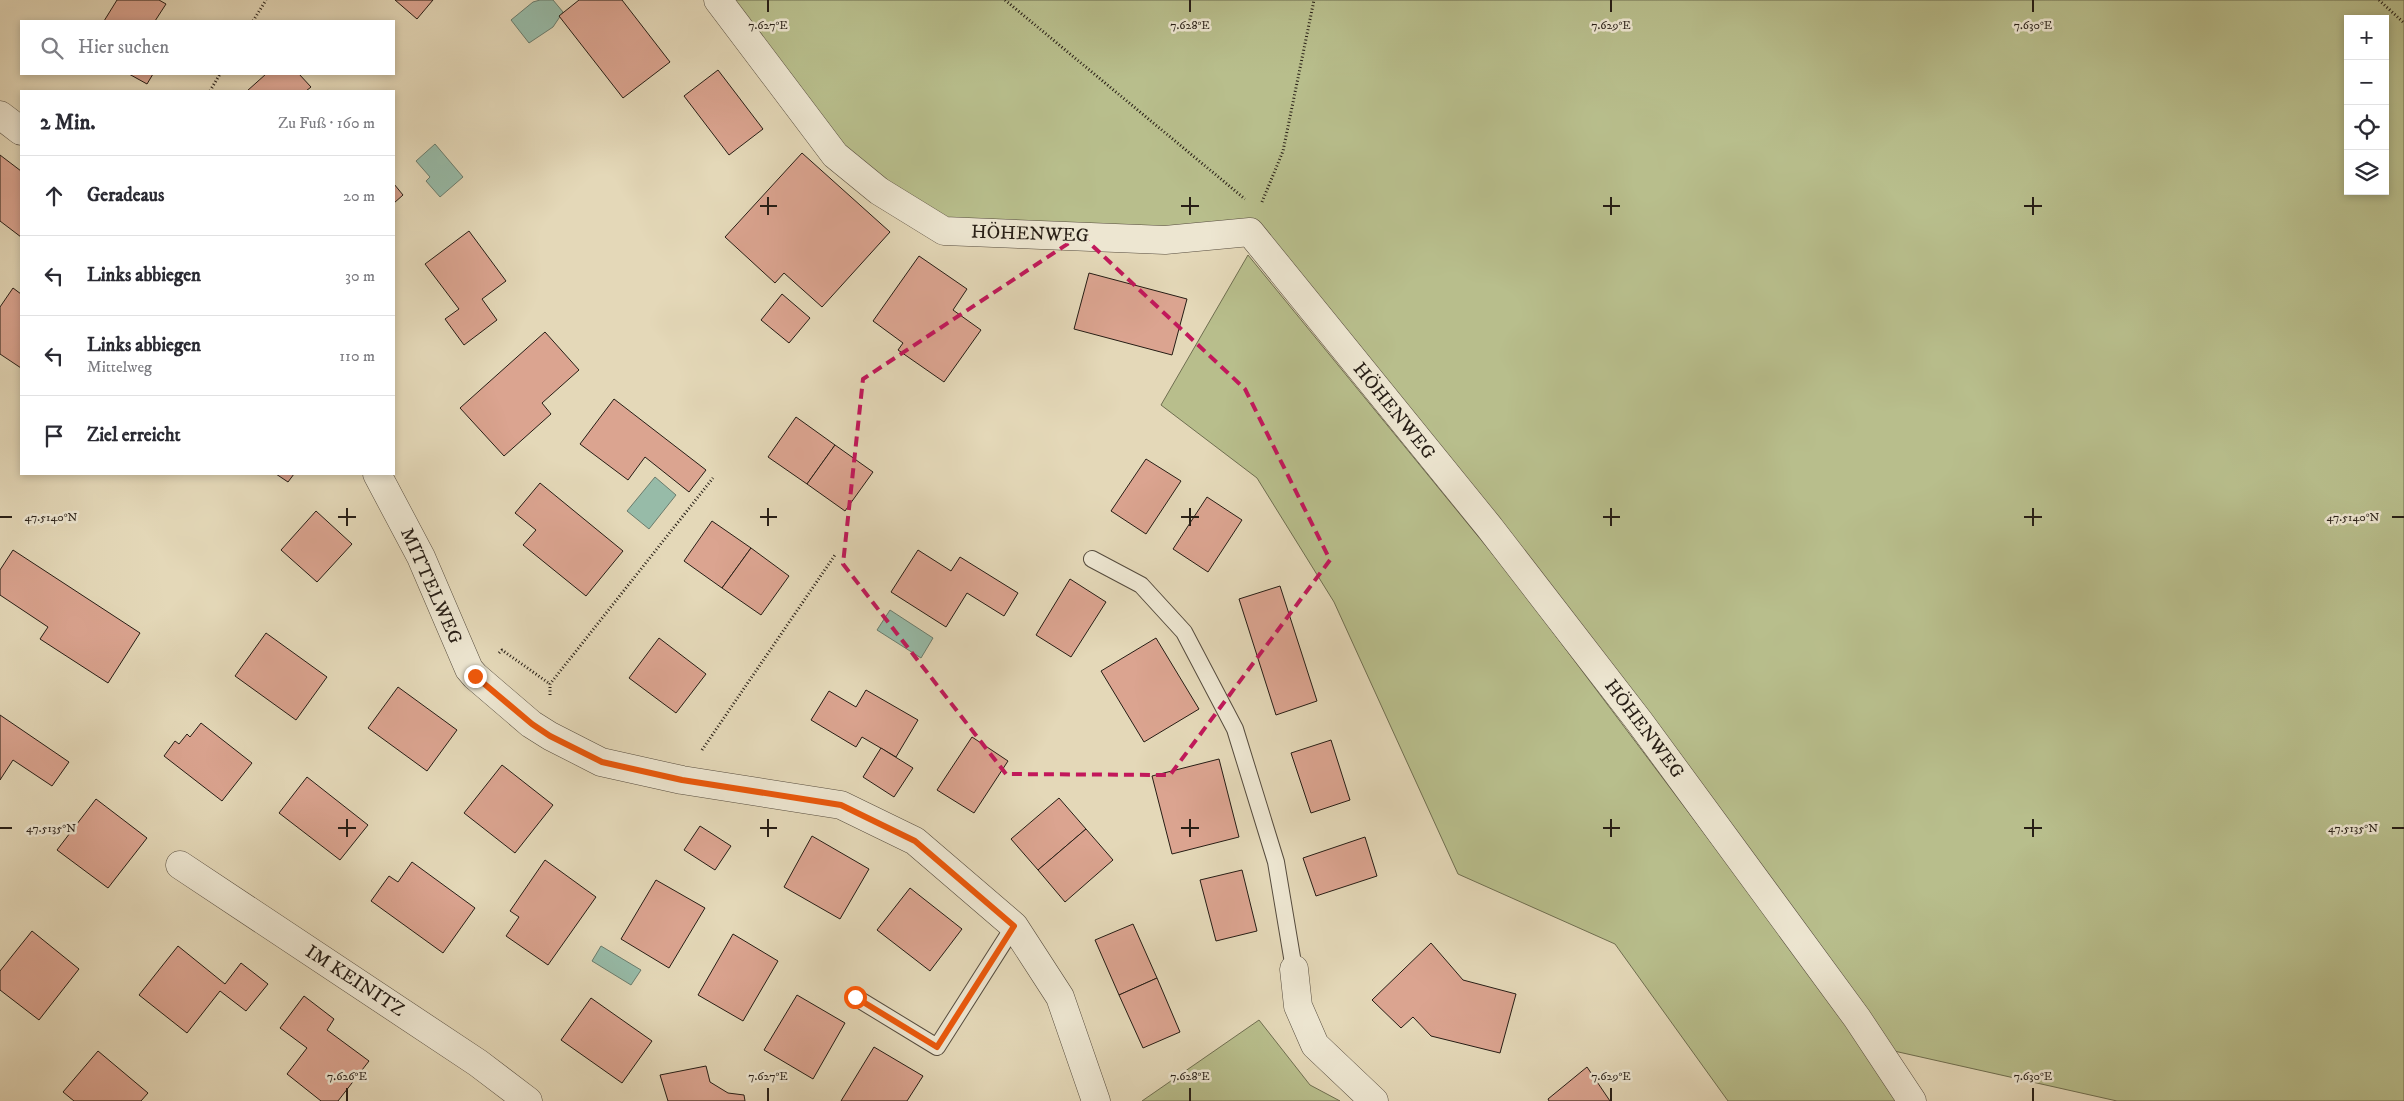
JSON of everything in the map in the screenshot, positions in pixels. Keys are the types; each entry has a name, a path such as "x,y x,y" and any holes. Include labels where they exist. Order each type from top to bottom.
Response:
{"street":[{"name":"HÖHENWEG","path":"718,0 835,155 879,191 944,231 1165,240 1254,221 1639,721 1858,1018 1912,1101"},
{"path":"0,116 20,130"},
{"name":"MITTELWEG","path":"378,475 421,557 469,670 532,724 550,736 602,762 682,780 841,805 915,841 1014,926 1060,997 1096,1101"},
{"name":"IM KEINITZ","path":"180,866 478,1063 528,1101"},
{"path":"1294,969 1298,1006 1316,1045 1374,1101"}],"lane":[{"path":"1092,559 1140,585 1184,632 1234,729 1276,862 1294,969"},
{"path":"855,997 937,1047 1014,926"}],"path":[{"path":"254,20 266,0"},
{"path":"1005,0 1254,221 1283,151 1314,0"},
{"path":"2379,0 2404,23"},
{"path":"211,90 219,75"},
{"path":"550,736 550,684 713,478"},
{"path":"682,780 835,555"}],"highlighted area":[{"path":"1081,235 1245,389 1330,560 1170,775 1006,774 843,564 863,379"}],"shaded area":[{"path":"553,0 563,12 553,27 529,43 511,20 533,2"},
{"path":"718,0 2404,0 2404,1101 2117,1101 1894,1051 1266,232 944,231 879,191"},
{"path":"435,144 463,177 440,197 426,181 430,177 416,161"},
{"path":"1248,255 1513,579 1841,1015 1898,1101 1728,1101 1615,944 1458,874 1334,602 1257,478 1161,405"},
{"path":"655,477 676,495 649,529 627,511"},
{"path":"890,610 933,638 921,658 877,630"},
{"path":"601,946 641,970 631,985 592,961"},
{"path":"1259,1020 1310,1085 1340,1101 1142,1101"}],"building":[{"path":"117,0 159,0 166,4 156,20 105,20"},
{"path":"395,0 433,0 417,19"},
{"path":"579,0 622,0 670,62 623,98 559,16"},
{"path":"718,70 763,129 729,155 684,96"},
{"path":"131,75 152,75 147,84"},
{"path":"265,75 300,75 311,87 307,90 248,90"},
{"path":"802,153 890,232 822,307 784,273 775,283 725,237"},
{"path":"0,155 20,170 20,236 0,221"},
{"path":"395,185 403,195 395,202"},
{"path":"469,231 506,281 482,299 497,320 464,345 445,319 459,309 425,264"},
{"path":"919,256 967,289 953,310 981,330 944,382 898,350 903,343 873,321"},
{"path":"1089,273 1187,299 1172,355 1074,329"},
{"path":"13,288 20,293 20,367 0,354 0,307"},
{"path":"782,294 810,318 789,343 761,320"},
{"path":"545,332 579,370 542,403 551,414 504,456 460,408"},
{"path":"614,399 706,470 689,492 645,457 628,480 580,444"},
{"path":"796,417 835,445 807,484 768,457"},
{"path":"835,445 873,472 845,511 807,484"},
{"path":"1146,459 1181,481 1146,534 1111,511"},
{"path":"278,475 293,475 288,482"},
{"path":"540,483 623,551 586,596 523,545 536,530 515,513"},
{"path":"1207,497 1242,520 1208,572 1173,549"},
{"path":"316,511 352,544 317,582 281,550"},
{"path":"712,521 751,548 722,588 684,561"},
{"path":"751,548 789,576 761,615 722,588"},
{"path":"13,550 140,633 108,683 40,639 48,627 0,595 0,570"},
{"path":"918,550 951,571 960,557 1018,593 1004,616 967,593 946,627 891,592"},
{"path":"1070,579 1106,602 1071,657 1036,635"},
{"path":"1280,586 1317,701 1276,715 1239,599"},
{"path":"266,633 327,677 296,720 235,676"},
{"path":"659,638 706,674 676,713 629,678"},
{"path":"1156,638 1199,709 1144,742 1101,671"},
{"path":"398,687 457,730 427,771 368,728"},
{"path":"866,690 918,720 896,757 862,737 856,747 811,720 829,691 856,707"},
{"path":"0,715 69,762 52,786 13,760 0,780"},
{"path":"201,723 252,763 222,801 164,756 175,741 179,744 187,734 190,737"},
{"path":"972,737 1008,761 974,813 937,790"},
{"path":"1331,740 1350,800 1311,813 1291,753"},
{"path":"881,748 913,768 894,797 863,777"},
{"path":"1219,759 1239,837 1172,854 1152,776"},
{"path":"502,765 553,805 515,853 464,813"},
{"path":"307,777 368,825 340,860 279,813"},
{"path":"1059,798 1086,829 1038,870 1011,839"},
{"path":"96,799 147,838 108,888 57,850"},
{"path":"700,826 731,846 715,870 684,850"},
{"path":"1086,829 1113,860 1065,902 1038,870"},
{"path":"812,836 869,869 840,919 784,887"},
{"path":"1365,837 1377,876 1316,896 1303,858"},
{"path":"545,860 596,897 548,965 506,936 519,917 510,911"},
{"path":"412,862 475,908 443,953 371,901 389,876 398,882"},
{"path":"1242,870 1257,931 1216,941 1200,880"},
{"path":"656,880 705,908 669,968 621,939"},
{"path":"910,888 962,929 930,971 877,930"},
{"path":"1133,924 1157,978 1119,995 1095,940"},
{"path":"32,931 79,969 39,1020 0,990 0,971"},
{"path":"733,934 778,961 743,1021 698,995"},
{"path":"1431,943 1463,980 1516,994 1500,1053 1431,1036 1413,1017 1401,1028 1372,1000"},
{"path":"178,946 225,984 241,963 268,984 246,1011 220,991 187,1033 139,995"},
{"path":"1157,978 1180,1032 1143,1048 1119,995"},
{"path":"797,995 845,1023 813,1079 764,1050"},
{"path":"304,996 334,1019 327,1030 369,1061 338,1101 321,1101 287,1074 307,1048 280,1028"},
{"path":"591,998 652,1041 622,1083 561,1040"},
{"path":"874,1047 923,1076 907,1101 841,1101"},
{"path":"98,1051 148,1093 141,1101 74,1101 63,1092"},
{"path":"706,1066 710,1082 728,1093 744,1095 745,1101 668,1101 660,1075"},
{"path":"1587,1067 1610,1101 1549,1101 1548,1099"}],"route":[{"path":"475,676 532,724 550,736 602,762 682,780 841,805 915,841 1014,926 937,1047 855,997"}]}
